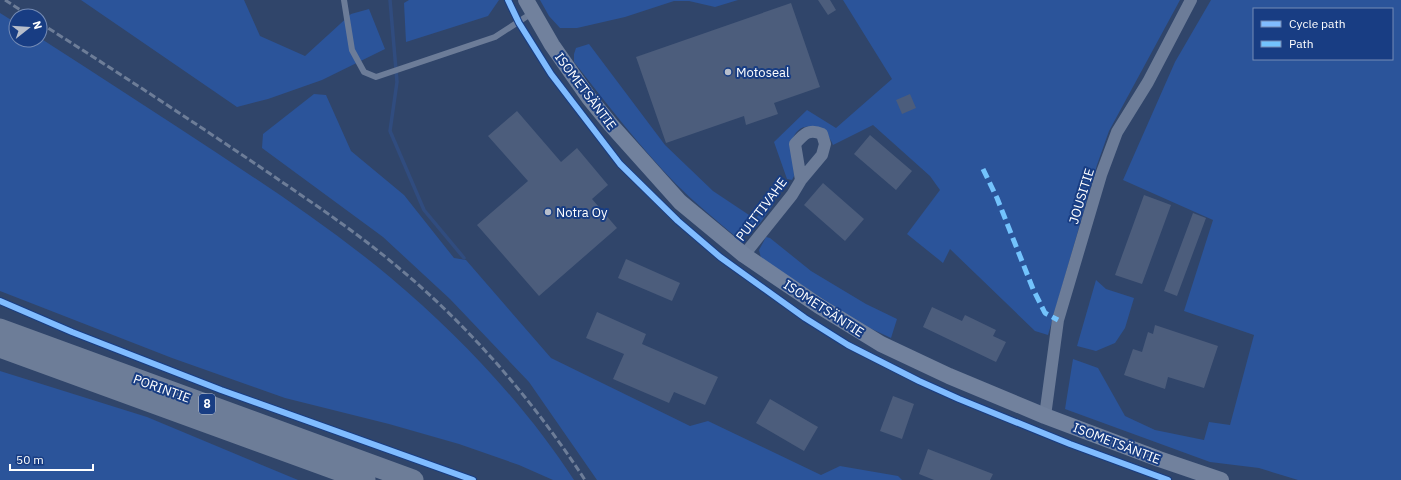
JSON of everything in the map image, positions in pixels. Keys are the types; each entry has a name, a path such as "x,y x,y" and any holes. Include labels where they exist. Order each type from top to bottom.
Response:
{"highway":[{"name":"PORINTIE","path":"0,329 413,480"},
{"name":"PORINTIE","path":"0,346 365,480"}],"main road":[{"name":"ISOMETSÄNTIE","path":"529,7 552,45 589,98 645,164 680,202 744,255 819,306 881,344 949,376 1045,416 1159,459 1221,480"}],"street":[{"name":"JOUSITIE","path":"1045,416 1058,320 1101,175 1117,132 1148,82 1191,0"},
{"name":"PULTTIVAHE","path":"744,255 792,195 801,180"}],"lane":[{"path":"344,0 352,50 364,72 376,78 495,37 529,7"}],"shaded area":[{"path":"81,0 244,0 260,36 305,56 351,14 369,9 385,49 322,80 268,99 237,107"},
{"path":"409,0 499,0 488,16 406,42 404,3"},
{"path":"540,0 738,0 715,7 689,1 674,1 625,17 577,28 560,28 549,16"},
{"path":"843,0 1180,0 1109,131 1097,165 1048,335 1035,331 950,249 943,263 907,234 940,190 930,176 873,125 833,145 825,133 819,129 806,127 801,129 796,133 792,141 791,149 794,176 792,180 787,179 774,142 807,110 836,128 892,79"},
{"path":"1211,0 1401,0 1401,480 1298,480 1259,468 1210,462 1065,409 1073,359 1098,368 1125,416 1155,430 1204,440 1209,422 1230,425 1254,335 1184,311 1213,220 1123,180 1175,62"},
{"path":"0,13 8,18 8,48 48,48 48,43 173,124 306,213 391,278 442,323 513,398 555,452 574,480 553,480 519,465 459,444 389,424 285,398 172,358 0,291"},
{"path":"589,44 665,145 713,191 755,219 773,199 773,205 758,226 748,234 736,237 683,191 662,170 574,62 576,48"},
{"path":"314,94 326,95 351,151 404,195 454,258 466,260 551,358 690,426 708,421 821,475 840,466 898,476 902,480 597,480 529,382 450,299 383,237 262,148 263,134"},
{"path":"766,237 770,238 811,271 866,304 897,319 891,338 859,323 761,258 759,250"},
{"path":"1096,280 1106,289 1134,298 1125,328 1115,343 1096,351 1077,346"},
{"path":"0,371 147,417 298,480 0,480"}],"building":[{"path":"818,0 830,0 836,10 828,15"},
{"name":"Motoseal","path":"791,3 820,87 774,103 778,114 746,125 744,116 666,143 636,57"},
{"path":"910,94 916,108 902,114 896,100"},
{"name":"Notra Oy","path":"517,111 561,162 577,148 608,185 592,199 617,228 539,296 477,225 528,181 488,136"},
{"path":"870,135 912,171 896,190 854,154"},
{"path":"823,183 864,219 845,241 804,205"},
{"path":"1144,195 1171,205 1142,284 1115,275"},
{"path":"1193,213 1206,218 1177,296 1164,291"},
{"path":"626,259 680,283 672,301 618,278"},
{"path":"932,307 962,321 965,315 996,330 993,336 1006,342 996,362 923,327"},
{"path":"597,312 646,334 642,344 718,377 705,405 674,392 669,403 613,379 624,354 586,338"},
{"path":"1155,325 1218,346 1204,388 1168,377 1165,389 1124,375 1133,349 1142,352 1148,332 1153,334"},
{"path":"893,396 914,404 902,439 880,431"},
{"path":"770,399 818,427 804,451 756,423"},
{"path":"928,449 993,474 990,480 934,480 919,474"}],"waterway":[{"path":"390,0 397,82 390,131 424,210 464,258"}],"railway":[{"path":"5,0 18,8"},
{"path":"48,28 154,96 266,171 351,230 400,269 452,316 500,368 545,423 585,480"}],"marked path":[{"path":"983,169 997,198 1033,289 1045,313 1058,320"}],"cycle path":[{"path":"508,0 519,23 551,74 620,164 678,221 720,257 805,318 848,345 919,381 959,399 1070,444 1168,480"},
{"path":"0,301 72,332 221,390 473,480"}],"place":[{"name":"Motoseal","path":"728,72"},
{"name":"Notra Oy","path":"548,212"}]}
